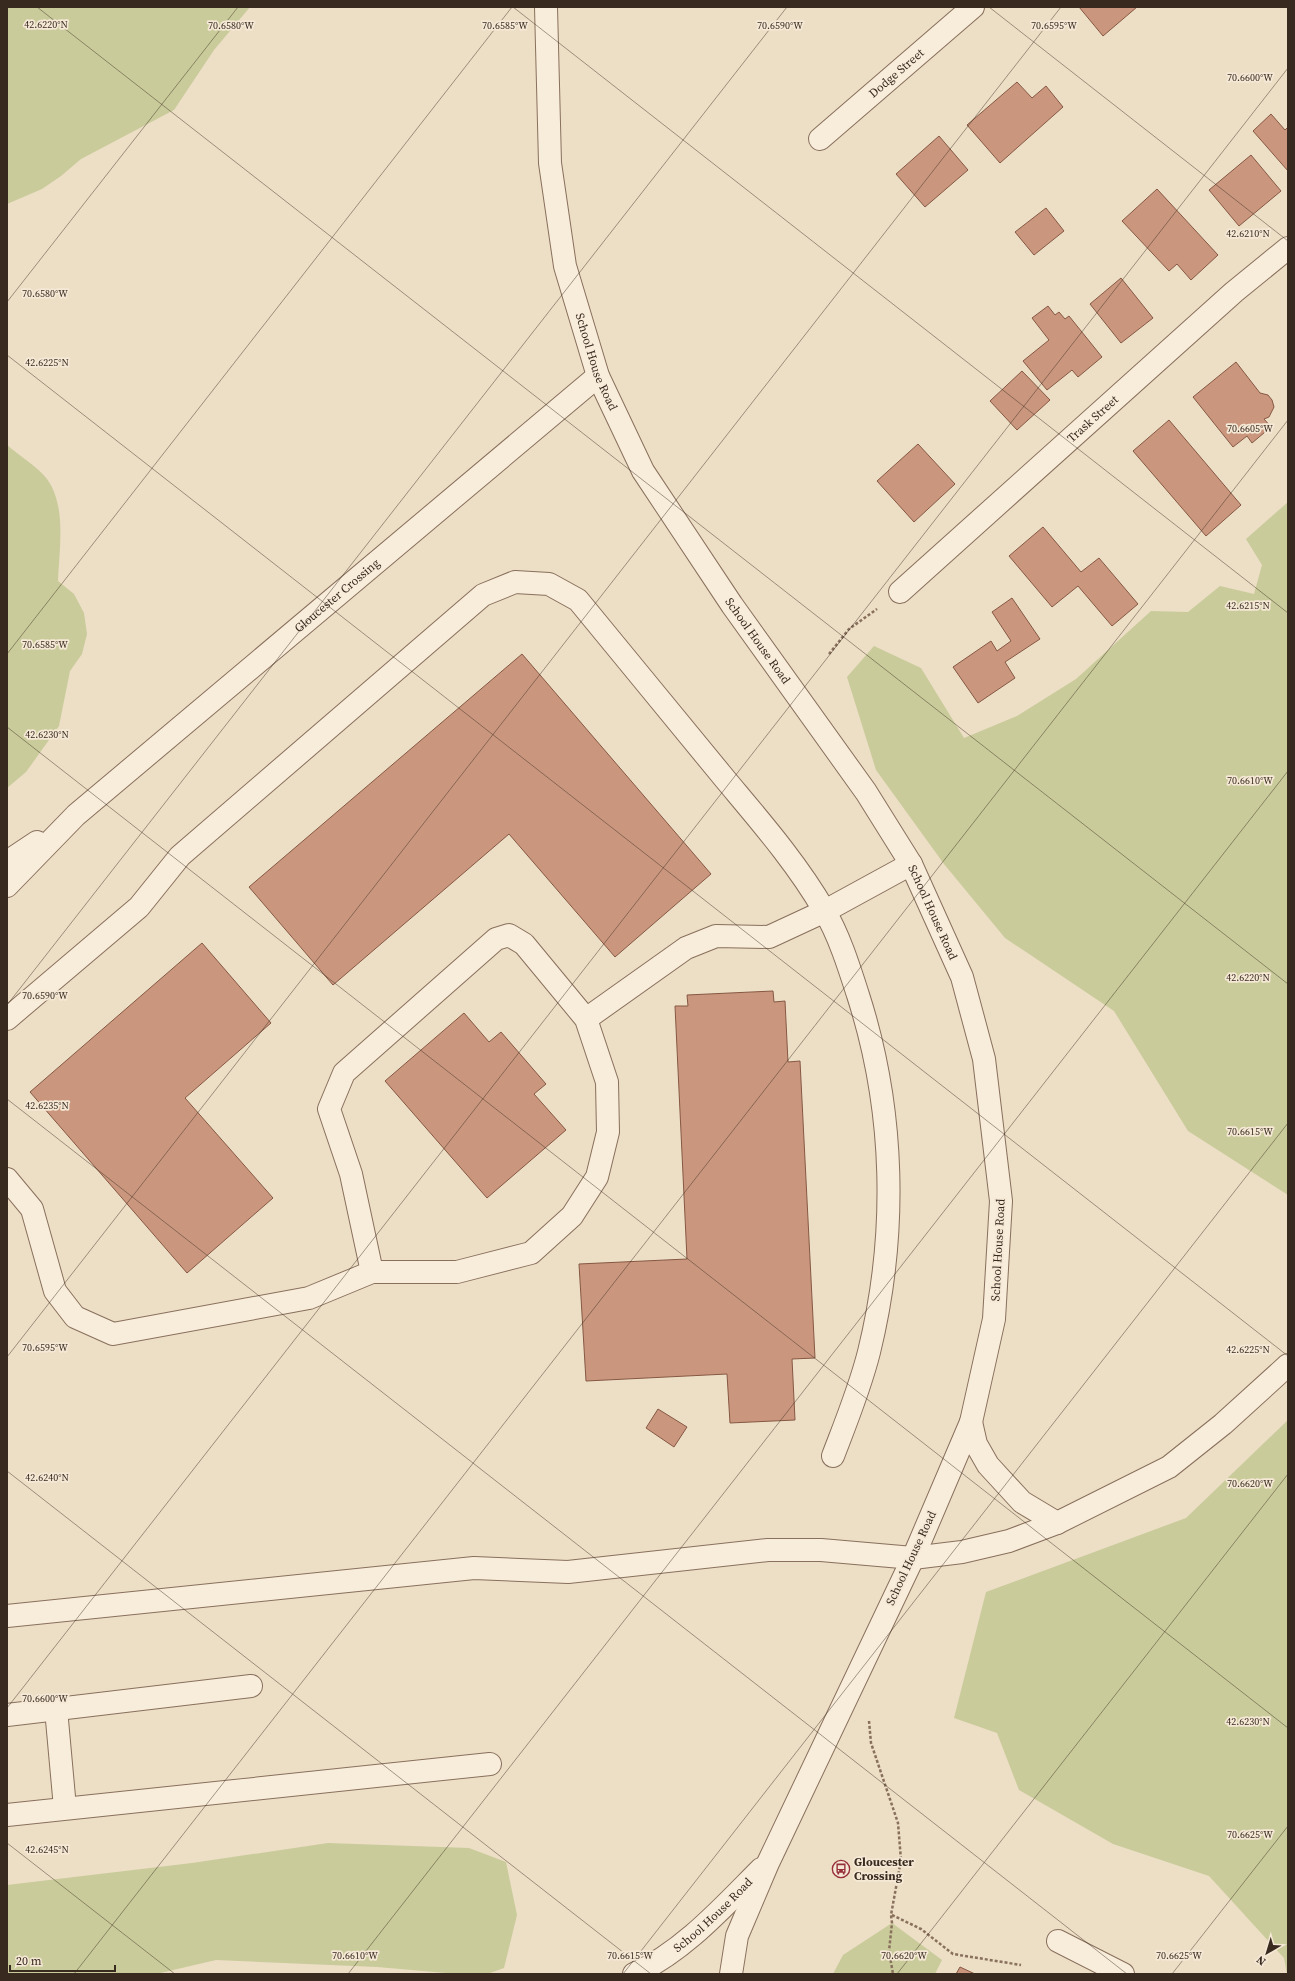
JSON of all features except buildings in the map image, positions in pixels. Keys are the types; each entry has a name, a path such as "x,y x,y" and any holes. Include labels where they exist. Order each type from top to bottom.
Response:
{"street":[{"name":"School House Road","path":"546,7 550,163 565,266 598,376 643,471 732,605 866,792 911,864 955,959 984,1059 1001,1201 994,1319 971,1422 913,1558 768,1863 737,1936 731,1974"},
{"name":"Dodge Street","path":"820,138 973,7"},
{"name":"Trask Street","path":"900,592 1228,298 1288,248"},
{"name":"Gloucester Crossing","path":"7,886 76,815 598,376"},
{"path":"7,1019 140,907 180,856 483,595 515,582 549,584 578,600 791,859 825,911 848,965 866,1020 878,1076 887,1133 889,1191 887,1246 880,1300 870,1345 853,1405 833,1456"},
{"name":"Gloucester Crossing","path":"7,862 76,815"},
{"path":"586,1019 686,948 716,936 769,937 825,911 911,864"},
{"path":"7,1179 32,1209 54,1291 75,1317 113,1334 309,1298 372,1272 457,1272 531,1253 572,1216 597,1177 608,1132 607,1082 586,1019 524,944 509,935 496,939 344,1073 329,1109 351,1174 372,1272"},
{"path":"7,1616 474,1568 568,1572 768,1550 821,1550 913,1558 962,1552 1009,1541 1057,1524 1169,1467 1223,1424 1288,1365"},
{"path":"971,1422 976,1444 988,1465 1022,1502 1057,1524"},
{"path":"7,1714 251,1686"},
{"path":"56,1709 65,1808"},
{"path":"7,1815 490,1764"},
{"name":"School House Road","path":"634,1974 646,1968 681,1943 720,1911 768,1863"},
{"path":"1058,1941 1123,1974"}],"path":[{"path":"828,654 849,628 869,616 900,592"},
{"path":"869,1719 871,1743 898,1823 901,1860 891,1915 892,1923 889,1951 893,1974"},
{"path":"891,1915 921,1929 953,1954 1021,1965"}],"green space":[{"path":"7,7 250,7 214,50 174,110 81,159 61,176 42,189 7,204"},
{"path":"7,445 43,475 53,490 60,515 58,581 74,594 84,613 87,634 82,654 70,671 59,726 26,772 7,788"},
{"path":"1288,502 1288,1195 1188,1131 1114,1011 1005,938 944,864 876,770 847,677 874,646 921,668 964,738 1017,716 1076,679 1151,611 1188,612 1220,586 1254,594 1262,565 1246,539"},
{"path":"1288,1420 1287,1974 1284,1958 1209,1876 1113,1844 1019,1790 997,1733 954,1718 986,1592 1186,1518"},
{"path":"328,1843 469,1848 506,1862 517,1915 504,1968 487,1974 458,1974 377,1967 216,1960 156,1974 7,1974 7,1885 192,1863"},
{"path":"892,1923 942,1960 935,1974 833,1974 843,1955"}],"place":[{"name":"Gloucester Crossing","path":"841,1869"}]}
